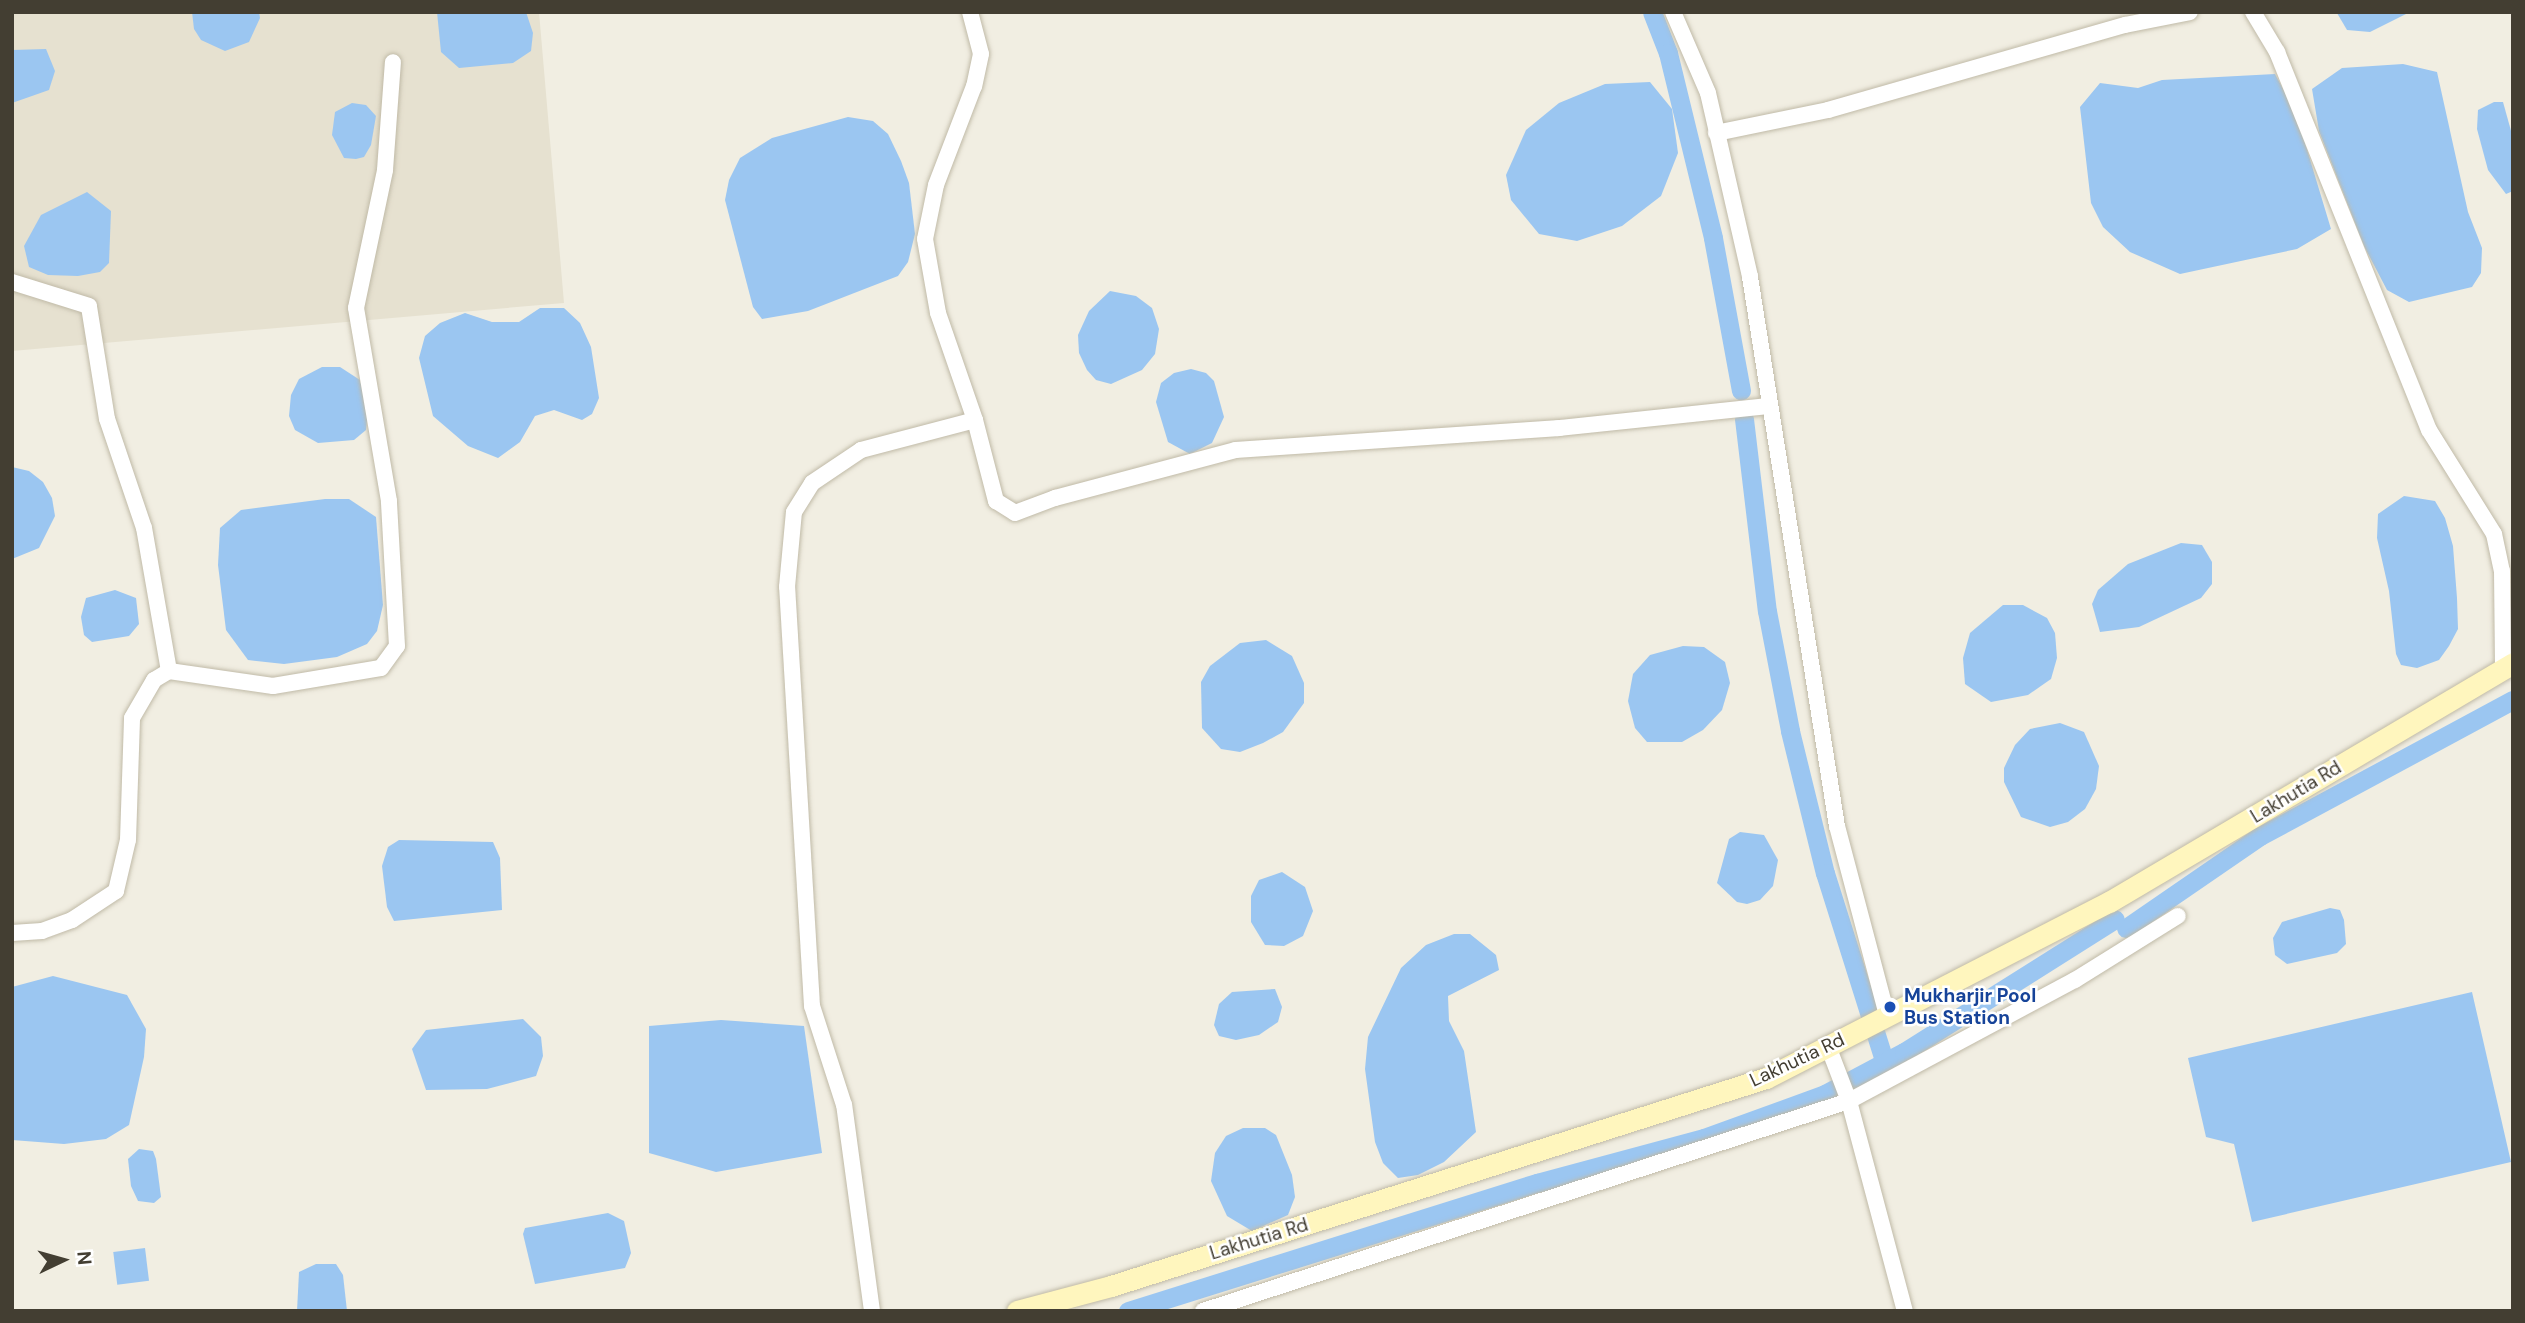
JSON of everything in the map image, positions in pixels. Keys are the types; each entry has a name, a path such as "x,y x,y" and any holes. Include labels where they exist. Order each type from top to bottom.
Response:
{"street":[{"path":"970,12 981,54 974,86 936,185 925,239 938,313 975,420 996,501 1015,513 1067,494 1236,450 1559,428 1770,405"},
{"path":"1673,12 1708,93 1751,278 1837,826 1888,1016"},
{"path":"1716,133 1828,110 2125,25 2190,12"},
{"path":"2253,12 2277,52 2429,430 2473,494 2494,534 2502,570 2508,665"},
{"path":"12,933 42,931 72,920 116,891 128,840 132,718 154,681 169,671 273,686 381,668 397,646 389,501 356,308 386,170 393,62"},
{"path":"12,282 89,306 107,419 147,540 169,671"},
{"path":"872,1311 844,1105 812,1006 787,587 794,512 812,483 861,450 975,420"},
{"name":"Lakhutia Rd","path":"1017,1311 1137,1278 1766,1078 2109,902 2508,665"},
{"path":"1203,1311 1849,1101 2075,980 2178,916"},
{"path":"1828,1046 1849,1101 1905,1311"}],"shaded area":[{"path":"12,12 539,12 564,303 12,351"}],"water":[{"path":"192,12 259,12 260,18 249,42 225,51 201,40 194,29"},
{"path":"437,12 526,12 533,33 531,51 513,63 459,68 441,52"},
{"path":"2410,12 2370,32 2347,30 2337,13"},
{"path":"46,49 55,71 49,90 12,103 12,50"},
{"path":"2403,64 2437,72 2468,212 2482,248 2481,273 2472,287 2409,302 2387,290 2364,246 2319,131 2312,89 2342,68"},
{"path":"2275,74 2296,113 2331,229 2297,249 2180,274 2130,252 2103,227 2091,203 2080,107 2100,83 2138,88 2162,80"},
{"path":"1650,82 1672,109 1678,153 1661,196 1622,226 1577,241 1539,234 1511,200 1506,175 1526,130 1559,103 1605,84"},
{"path":"2494,102 2503,102 2513,138 2513,191 2506,194 2488,170 2477,129 2478,110"},
{"path":"352,103 366,105 376,116 371,145 364,157 356,159 344,158 332,135 335,112"},
{"path":"848,117 873,121 888,134 901,161 909,183 915,234 908,262 898,276 808,311 762,319 753,307 725,200 729,180 740,158 772,138"},
{"path":"87,192 111,211 109,263 100,272 78,276 48,275 29,267 24,246 41,215"},
{"path":"1110,291 1136,296 1152,308 1159,329 1155,354 1142,370 1111,384 1096,380 1087,370 1079,353 1078,335 1089,311"},
{"path":"540,308 564,308 580,323 591,347 599,398 592,414 582,420 554,410 535,416 520,442 498,458 468,446 433,416 419,358 425,336 440,323 465,313 492,322 519,322"},
{"path":"322,367 340,367 360,380 368,412 366,430 354,440 318,443 295,430 289,416 291,395 299,379"},
{"path":"1191,369 1206,373 1214,381 1224,417 1212,443 1190,454 1168,442 1156,402 1161,383 1174,373"},
{"path":"12,467 29,471 43,482 52,498 55,516 39,548 12,559"},
{"path":"2404,496 2435,501 2445,518 2453,546 2457,598 2458,629 2449,646 2439,660 2417,668 2401,665 2396,654 2389,591 2377,538 2378,514"},
{"path":"325,499 349,499 376,517 383,605 377,631 367,644 337,657 284,664 248,660 226,630 218,565 220,528 241,510"},
{"path":"2181,543 2202,545 2212,562 2212,584 2201,598 2139,627 2100,632 2092,604 2098,590 2128,564"},
{"path":"115,590 136,598 139,624 129,636 92,642 84,635 81,617 86,598"},
{"path":"2003,605 2023,605 2047,618 2055,633 2057,658 2051,679 2028,695 1991,702 1965,684 1963,658 1970,633"},
{"path":"1266,640 1292,656 1304,683 1304,703 1283,732 1240,752 1221,749 1202,728 1201,682 1210,666 1240,643"},
{"path":"1683,646 1704,647 1725,662 1730,683 1722,710 1703,730 1682,742 1647,742 1635,728 1628,701 1633,674 1650,655"},
{"path":"2060,723 2084,732 2099,766 2096,789 2085,809 2068,822 2050,827 2021,817 2004,782 2004,768 2015,745 2030,729"},
{"path":"1740,832 1764,835 1778,860 1773,886 1760,900 1747,904 1737,902 1717,883 1729,839"},
{"path":"399,840 493,842 500,858 502,910 394,921 387,907 382,866 388,847"},
{"path":"1282,872 1305,887 1313,911 1303,936 1284,946 1265,945 1251,922 1251,896 1259,880"},
{"path":"2330,908 2340,910 2344,920 2346,944 2337,953 2287,964 2275,955 2273,938 2282,922"},
{"path":"1454,934 1470,934 1496,955 1499,970 1448,996 1449,1021 1464,1051 1476,1132 1444,1162 1418,1175 1398,1178 1383,1163 1375,1142 1365,1069 1368,1037 1401,968 1426,945"},
{"path":"53,976 127,995 146,1029 144,1057 129,1125 106,1139 64,1144 12,1140 12,987"},
{"path":"1275,989 1282,1007 1278,1022 1259,1035 1236,1040 1219,1036 1214,1025 1219,1004 1232,992"},
{"path":"2472,992 2511,1162 2252,1222 2234,1144 2206,1137 2188,1058"},
{"path":"523,1019 541,1037 543,1056 536,1076 487,1089 426,1090 412,1049 426,1030"},
{"path":"721,1020 804,1026 822,1153 716,1172 649,1153 649,1026"},
{"path":"1243,1128 1265,1128 1276,1135 1292,1175 1295,1197 1288,1215 1252,1231 1227,1216 1211,1181 1215,1153 1226,1136"},
{"path":"139,1149 153,1151 156,1159 161,1197 154,1203 138,1201 131,1186 128,1159"},
{"path":"608,1213 624,1221 631,1253 625,1268 535,1284 523,1234 525,1228"},
{"path":"145,1248 149,1281 117,1285 113,1252"},
{"path":"316,1264 336,1264 343,1275 347,1311 297,1311 299,1272"}],"waterway":[{"path":"1652,12 1668,53 1713,238 1741,390"},
{"path":"1744,419 1767,611 1790,731 1825,873 1885,1063"},
{"path":"2126,928 2260,836 2513,700"},
{"path":"1128,1311 1537,1183 1704,1138 1825,1094 1904,1052 2115,919"}],"place":[{"name":"Mukharjir Pool Bus Station","path":"1890,1007"}]}
